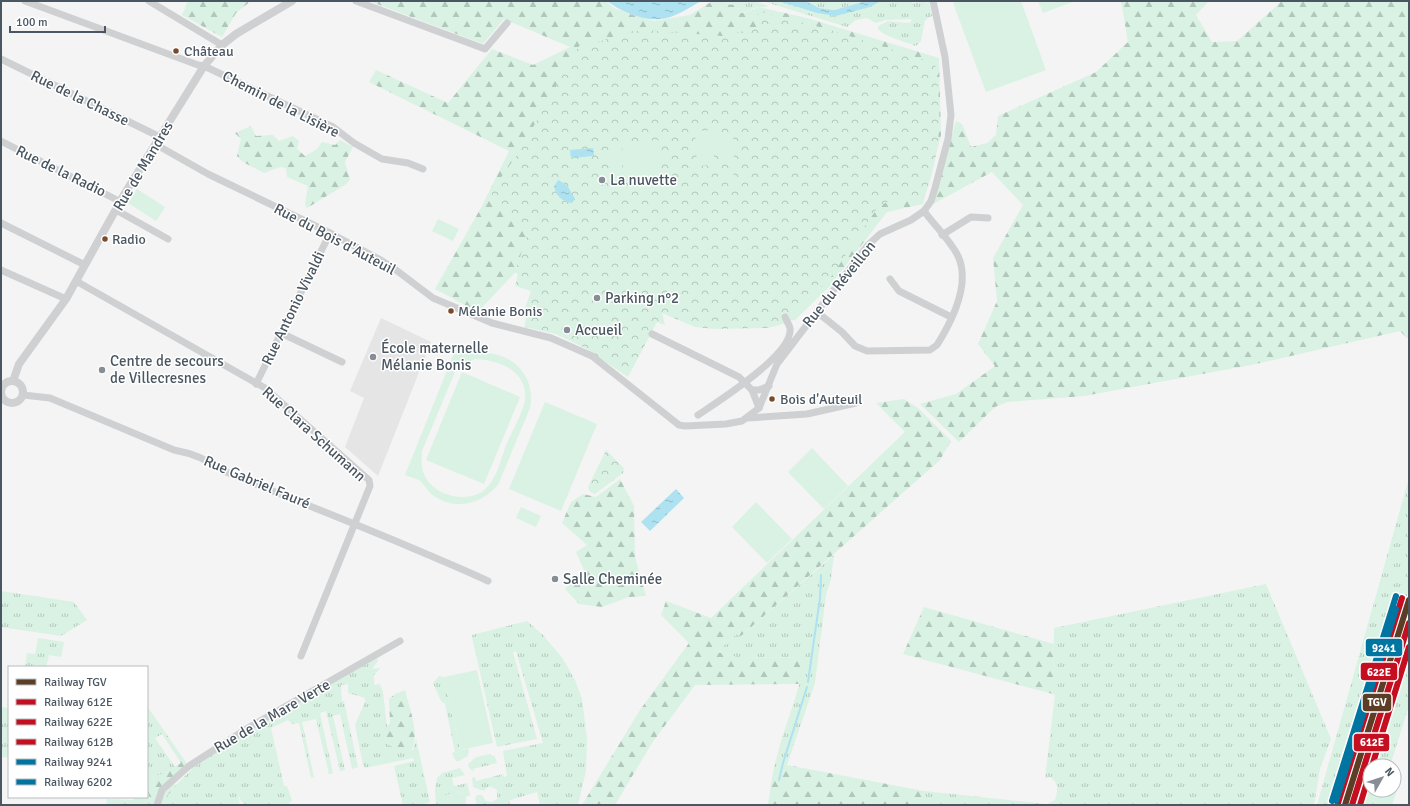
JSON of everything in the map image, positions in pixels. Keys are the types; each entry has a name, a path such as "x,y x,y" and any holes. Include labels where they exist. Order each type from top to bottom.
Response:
{"street":[{"name":"Chemin de la Lisière","path":"25,1 198,66 204,66 333,127 354,143 382,159 408,163 423,169"},
{"path":"149,1 222,45"},
{"name":"Rue de Mandres","path":"13,381 19,364 66,299 116,210 204,66 222,45 236,34 292,1"},
{"path":"356,1 485,49 507,23"},
{"name":"Rue du Réveillon","path":"679,424 685,426 726,424 748,418 759,408 777,364 868,245 880,234 911,220 924,211 931,201 948,139 951,115 945,58 933,1"},
{"name":"Rue de la Chasse","path":"1,59 157,141"},
{"name":"Rue de la Radio","path":"1,141 121,202"},
{"name":"Rue du Bois d'Auteuil","path":"157,141 208,174 330,233 396,270 433,298 492,323 551,338 592,356 679,424"},
{"path":"116,210 168,240"},
{"path":"817,312 842,332 855,346 867,351 930,350 937,345 961,295 963,281 962,266 957,254 924,211"},
{"path":"942,236 971,217 988,218"},
{"path":"1,223 85,265"},
{"name":"Rue Antonio Vivaldi","path":"256,384 330,233"},
{"path":"1,270 66,299"},
{"path":"890,279 899,291 951,317"},
{"name":"Rue Clara Schumann","path":"76,281 269,392 366,476 370,486 356,524 301,656"},
{"path":"698,415 762,371 788,339 790,328 785,317"},
{"path":"281,333 342,362"},
{"path":"652,334 746,382 752,390 759,408"},
{"path":"13,381 21,386 23,395 20,400 15,403 9,403 2,400 3,387 7,383 13,381"},
{"path":"752,390 759,390 769,386"},
{"name":"Rue Gabriel Fauré","path":"23,395 50,398 71,406 174,450 184,452 215,465 224,471 298,502 312,505 488,581"},
{"path":"748,418 807,414 856,403"},
{"name":"Rue de la Mare Verte","path":"158,805 162,790 189,766 248,728 400,641"}],"shaded area":[{"path":"381,318 431,342 378,476 345,447 364,398 350,391"}],"green space":[{"path":"188,1 251,1 236,13 222,37 182,15"},
{"path":"369,1 606,1 614,8 654,21 690,15 711,2 724,1 727,4 735,5 737,13 744,13 759,7 807,18 939,58 941,135 923,204 887,212 830,286 795,320 759,325 540,226 523,264 478,312 435,289 482,206 509,151 369,82 376,70 448,103 492,49 533,65 570,47 504,19 483,44"},
{"path":"724,1 754,1 769,6 759,7 743,13 737,13 731,3 727,4"},
{"path":"762,1 778,1 817,13 841,15 855,9 870,7 881,1 906,1 914,3 925,1 926,3 929,2 932,16 925,20 921,41 916,46 881,32 878,29 878,26 888,21 908,23 911,22 911,19 886,20 876,23 867,18 856,20 847,27"},
{"path":"793,1 866,1 834,10 819,8 807,2"},
{"path":"958,1 1021,1 1046,70 986,92 953,3"},
{"path":"1038,1 1075,1 1043,13"},
{"path":"1121,1 1209,1 1196,15 1212,42 1237,41 1282,1 1409,1 1409,340 1400,331 1251,365 1084,396 1007,402 995,407 959,442 920,404 956,394 995,366 978,344 997,301 993,258 1023,205 992,172 933,204 956,121 962,124 971,147 987,143 996,135 998,116 1096,72 1128,42"},
{"path":"762,12 827,29 935,63 939,98 939,131 934,164 924,198 887,202 878,207 831,277 786,323 768,328 715,329 695,327 662,313 665,325 657,322 628,377 585,348 556,334 525,327 526,315 524,311 531,291 515,286 518,274 515,272 527,236 526,226 490,193 519,152 579,46 588,46 626,32 645,30 722,36 735,32 745,33 758,26 755,16"},
{"path":"251,126 256,136 273,135 279,141 293,136 299,141 297,149 305,156 317,149 322,142 335,145 340,140 353,147 345,162 350,180 345,185 307,208 305,204 308,186 287,177 286,168 280,167 264,173 243,162 237,156 241,139 235,133"},
{"path":"713,130 713,135 733,134 734,160 723,161 722,154 714,155 714,165 697,166 695,131"},
{"path":"658,140 660,176 624,178 622,142"},
{"path":"621,145 623,177 610,177 609,146"},
{"path":"718,170 734,170 733,182 718,182"},
{"path":"137,189 165,207 156,221 128,203"},
{"path":"438,219 459,229 453,241 432,231"},
{"path":"456,348 470,353 498,355 514,363 520,369 525,375 528,383 531,399 530,408 498,485 491,492 476,501 460,504 451,503 434,496 419,480 405,475","holes":["475,359 502,365 517,374 522,381 525,390 525,400 520,416 506,445 498,470 488,487 476,495 468,497 452,496 437,489 426,478 423,472 422,451 455,372 462,365"]},
{"path":"462,372 520,397 484,484 426,460"},
{"path":"904,399 918,408 951,441 940,460 741,636 736,634 717,652 736,657 806,658 801,684 695,685 652,743 615,805 582,805 640,710 689,643 661,615 666,601 711,618 905,432 876,403"},
{"path":"545,402 597,424 561,511 509,489"},
{"path":"812,448 848,486 824,509 788,472"},
{"path":"606,450 624,468 623,473 595,494 590,492 588,487"},
{"path":"1409,478 1409,589 1342,805 1317,805"},
{"path":"620,479 634,506 635,557 646,596 629,597 602,607 579,604 565,589 584,570 576,552 587,545 562,523 571,502 583,494 596,497"},
{"path":"756,502 792,539 767,563 732,527"},
{"path":"521,507 541,516 536,527 516,518"},
{"path":"834,555 831,579 826,595 815,683 787,765 778,776 772,778 779,748 803,673 806,658 736,657 717,652 736,634 741,636"},
{"path":"1266,584 1331,739 1320,769 1314,805 924,805 924,791 1047,804 1055,800 1057,790 1055,782 1050,777 1045,778 1055,695 1053,694 1054,628"},
{"path":"1,591 74,602 87,620 61,636 1,627"},
{"path":"924,607 1054,644 1053,694 903,654"},
{"path":"527,621 543,635 563,659 575,680 582,699 587,738 586,771 578,805 540,805 537,792 510,800 510,805 477,805 475,798 477,795 482,795 486,801 492,802 497,799 497,790 490,787 484,791 473,787 472,778 475,777 476,781 503,774 504,777 507,776 503,751 543,743 516,651 513,652 537,739 497,747 472,637 472,635"},
{"path":"1409,634 1409,706 1393,758 1369,758"},
{"path":"38,638 64,642 61,657 49,655 46,666 25,666 27,653 35,654"},
{"path":"377,658 378,661 372,669 380,669 374,675 374,685 380,684 383,692 387,727 385,730 404,750 413,750 416,739 430,802 422,805 403,805 394,766 414,761 413,758 365,768 363,765 355,725 365,702 365,698 348,693 348,684 341,685 342,701 344,701 358,767 352,769 340,714 333,716 345,770 340,771 326,711 320,713 333,773 329,774 316,719 302,722 314,777 311,778 299,723 292,724 288,720 271,728 284,786 287,786 292,800 288,805 244,805 238,795 240,805 166,805 168,795 180,780 208,756 255,726"},
{"path":"477,670 493,743 460,750 444,677"},
{"path":"439,676 444,677 460,750 469,749 468,756 459,761 456,761 452,753 455,752 445,704 441,701 433,683"},
{"path":"405,690 415,733 412,749 408,754 387,744 385,729 390,723 389,699 395,694"},
{"path":"1,707 8,708 8,758 1,757"},
{"path":"148,707 165,732 155,738 175,767 162,774 148,778"},
{"path":"165,732 187,764 171,780 176,786 168,795 166,805 151,805 148,792 148,778 162,774 181,763 162,734"},
{"path":"490,754 495,757 497,763 473,769 474,772 469,768 468,764 476,757"},
{"path":"787,765 924,791 924,805 768,805 772,778 778,776"},
{"path":"460,768 465,775 452,778 454,786 467,783 470,795 466,797 461,792 436,805 435,790 437,778 442,773"},
{"path":"1362,780 1362,798 1394,798 1392,805 1354,805"},
{"path":"148,792 151,805 106,805 107,799 133,800 134,798 148,798"},
{"path":"459,792 466,795 466,805 439,805 439,801 443,797"}],"water":[{"path":"607,1 701,1 673,16 647,19 630,14"},
{"path":"778,1 807,2 819,8 834,10 866,1 881,1 870,7 836,16 817,13"},
{"path":"593,148 594,156 571,158 570,150"},
{"path":"558,180 567,185 575,199 572,203 560,198 554,187"},
{"path":"676,489 684,498 650,531 641,522"}],"waterway":[{"path":"808,682 820,598 821,575"},
{"path":"779,780 807,687"}],"rail line":[{"name":"6202","path":"1332,801 1396,596"},
{"name":"622E","path":"1338,803 1402,598"},
{"name":"TGV","path":"1345,805 1409,600"},
{"name":"9241","path":"1336,801 1396,609"},
{"name":"612E","path":"1352,805 1409,623"},
{"name":"612B","path":"1374,758 1409,647"},
{"name":"612B","path":"1360,805 1362,798"}],"place":[{"name":"Château","path":"176,51"},
{"name":"La nuvette","path":"602,180"},
{"name":"Radio","path":"105,239"},
{"name":"Parking n°2","path":"597,298"},
{"name":"Mélanie Bonis","path":"451,311"},
{"name":"Accueil","path":"567,330"},
{"name":"École maternelle Mélanie Bonis","path":"373,357"},
{"name":"Centre de secours de Villecresnes","path":"102,370"},
{"name":"Bois d'Auteuil","path":"772,399"},
{"name":"Salle Cheminée","path":"555,579"}]}
